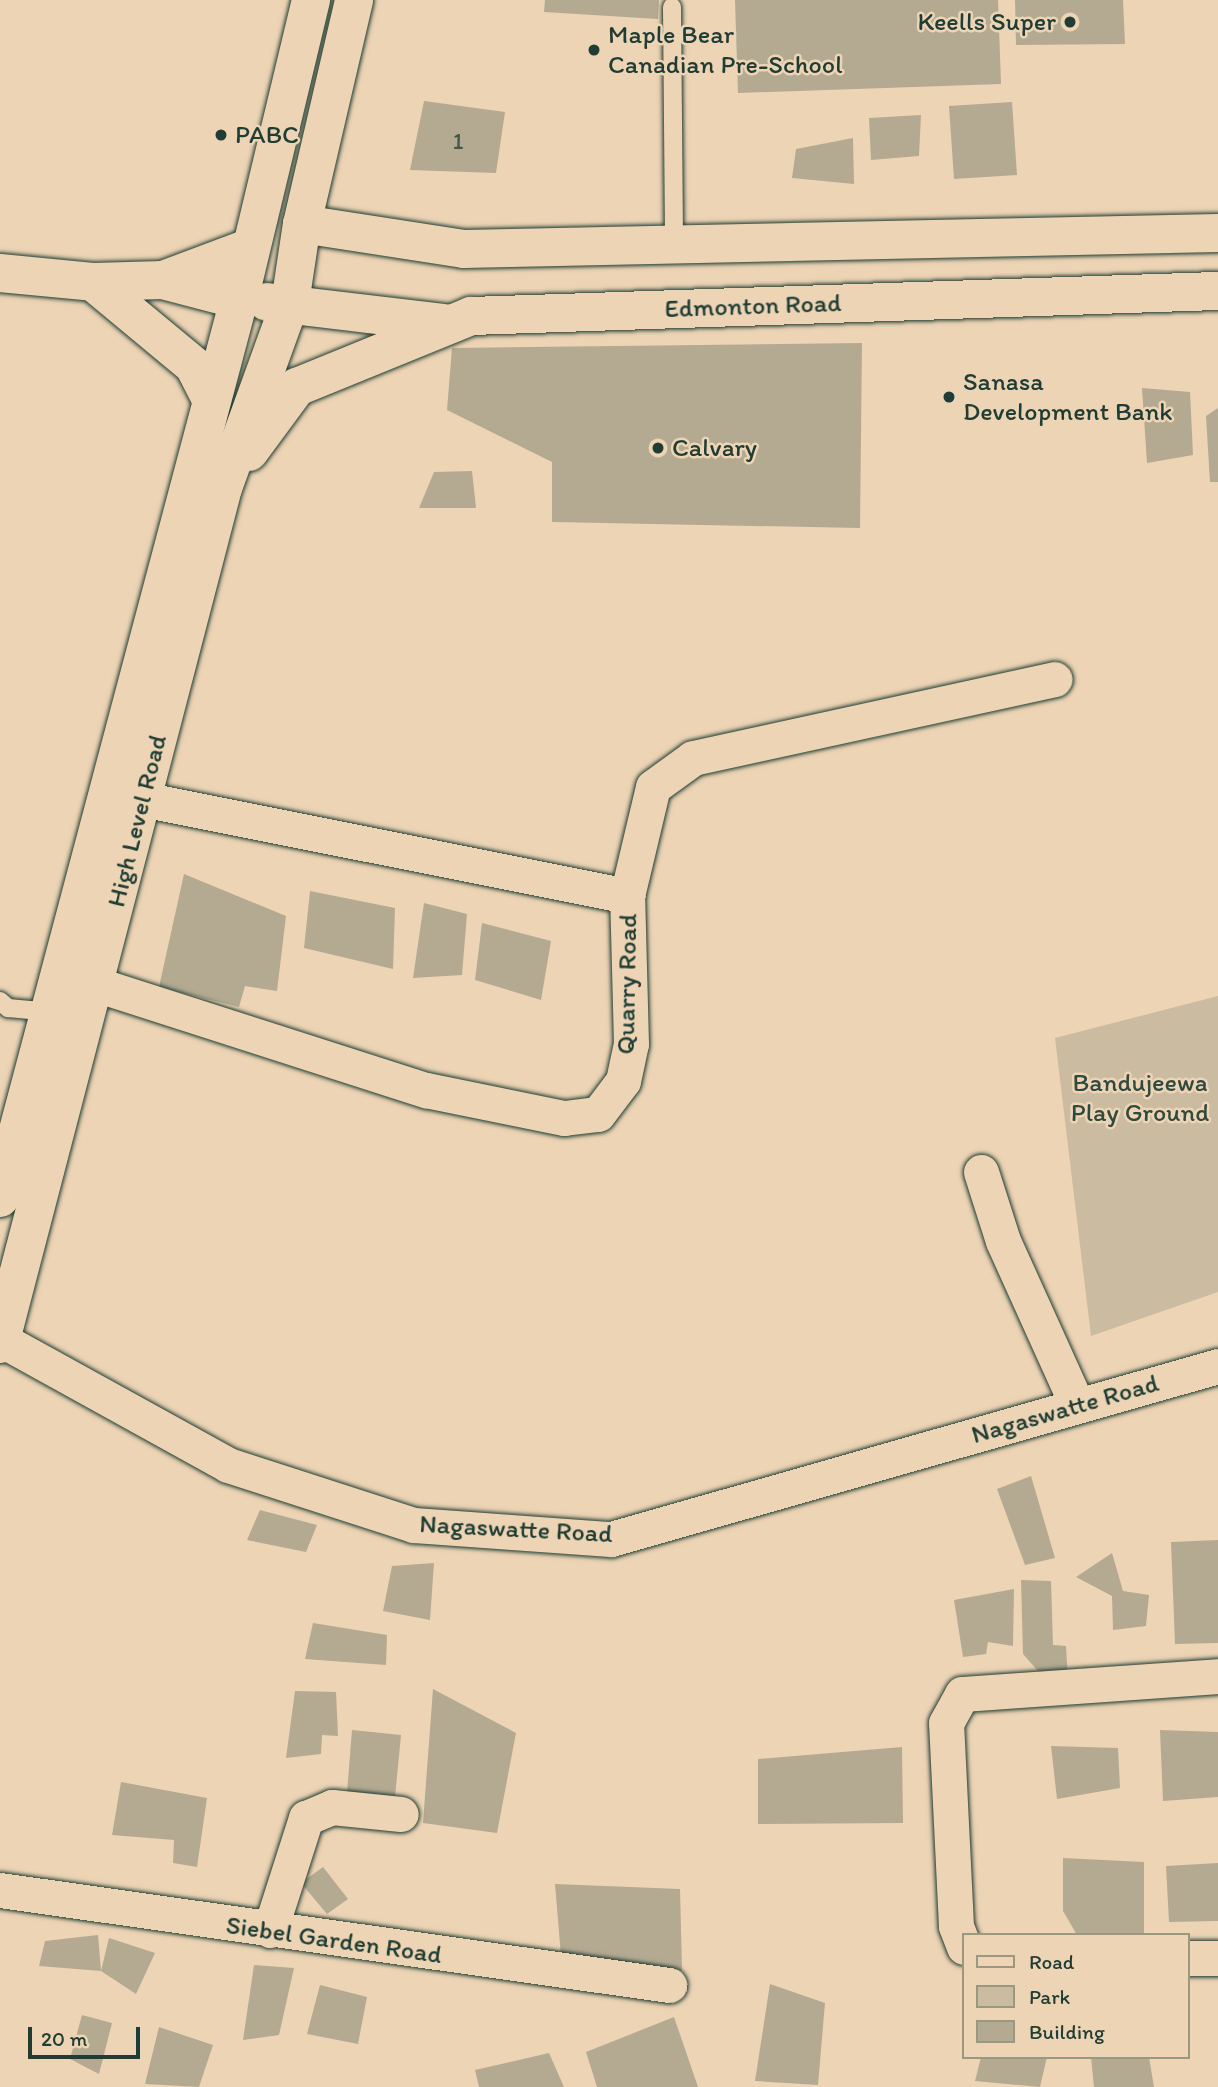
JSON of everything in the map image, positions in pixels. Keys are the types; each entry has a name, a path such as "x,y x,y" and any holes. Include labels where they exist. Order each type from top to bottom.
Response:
{"main road":[{"name":"High Level Road","path":"0,1198 52,1012 239,300 311,0"},
{"name":"High Level Road","path":"1,1341 223,488 290,303 302,224 354,0"},
{"path":"0,273 93,282 163,280 251,247 302,224 464,249 674,247 1218,233"},
{"name":"Edmonton Road","path":"163,280 239,300 290,303 449,324 471,316 1218,291"},
{"path":"93,282 194,366 211,399"},
{"path":"223,488 297,387 449,324"}],"street":[{"name":"Quarry Road","path":"95,984 426,1090 564,1118 598,1114 623,1081 631,1044 628,895 653,787 693,758 1054,679"},
{"path":"142,799 628,895"},
{"path":"981,1172 1003,1241 1077,1405"},
{"name":"Nagaswatte Road","path":"1,1341 228,1465 414,1525 611,1539 1218,1366"},
{"path":"962,1942 956,1926 946,1723 962,1694 1218,1676"},
{"path":"270,1930 306,1818 332,1807 401,1814"},
{"name":"Siebel Garden Road","path":"0,1890 669,1985"},
{"path":"1190,1958 1218,1958"}],"lane":[{"path":"672,7 674,247"},
{"path":"0,1001 8,1008 52,1012"}],"green space":[{"name":"Bandujeewa Play Ground","path":"1218,996 1218,1292 1091,1336 1055,1038"}],"building":[{"path":"545,0 659,0 658,19 544,12"},
{"path":"735,0 998,0 1001,84 738,93"},
{"name":"Keells Super","path":"1015,0 1123,0 1125,44 1016,45"},
{"path":"424,101 505,112 496,173 410,170"},
{"path":"1012,102 1017,175 954,179 949,106"},
{"path":"921,115 919,156 871,160 869,118"},
{"path":"853,138 854,184 792,178 796,149"},
{"path":"862,343 860,528 552,522 552,462 447,410 452,348"},
{"path":"1142,388 1190,392 1193,455 1147,463"},
{"path":"1218,408 1218,482 1210,482 1206,416"},
{"path":"472,471 476,508 419,508 434,472"},
{"path":"184,874 286,916 277,991 245,986 239,1007 159,987"},
{"path":"310,891 395,908 393,969 304,948"},
{"path":"424,903 467,914 462,975 413,978"},
{"path":"482,923 551,941 541,1000 475,980"},
{"path":"1031,1476 1055,1558 1025,1565 997,1489"},
{"path":"260,1510 317,1525 306,1552 247,1540"},
{"path":"1218,1540 1218,1643 1175,1644 1171,1542"},
{"path":"1112,1553 1123,1591 1149,1595 1146,1626 1113,1630 1112,1596 1076,1577"},
{"path":"434,1563 430,1620 383,1611 392,1566"},
{"path":"1021,1580 1051,1581 1053,1645 1066,1646 1068,1681 1044,1678 1023,1654"},
{"path":"1014,1589 1013,1646 988,1642 986,1654 963,1657 954,1600"},
{"path":"313,1623 387,1635 386,1665 305,1659"},
{"path":"433,1689 516,1733 497,1833 423,1823"},
{"path":"295,1691 336,1692 338,1736 322,1735 321,1754 286,1758"},
{"path":"352,1730 401,1735 395,1797 347,1793"},
{"path":"1160,1730 1218,1732 1218,1797 1163,1801"},
{"path":"1051,1746 1118,1748 1120,1788 1057,1799"},
{"path":"902,1747 903,1823 758,1824 758,1759"},
{"path":"121,1782 207,1798 197,1867 173,1863 174,1840 112,1835"},
{"path":"1063,1858 1144,1862 1144,1933 1076,1933 1063,1911"},
{"path":"1218,1863 1218,1921 1169,1922 1166,1866"},
{"path":"323,1867 348,1899 327,1914 301,1883"},
{"path":"555,1884 680,1889 682,1971 561,1956"},
{"path":"98,1935 101,1971 39,1966 45,1941"},
{"path":"109,1938 155,1953 136,1994 101,1971"},
{"path":"254,1965 294,1968 279,2035 243,2040"},
{"path":"770,1984 825,2003 818,2085 755,2081"},
{"path":"320,1985 367,1997 358,2044 307,2034"},
{"path":"82,2015 112,2023 99,2074 70,2059"},
{"path":"674,2017 698,2087 597,2087 586,2052"},
{"path":"159,2027 213,2045 199,2087 145,2084"},
{"path":"549,2053 564,2087 479,2087 475,2070"},
{"path":"980,2059 1047,2059 1040,2087 975,2081"},
{"path":"1091,2059 1149,2059 1154,2087 1094,2087"}],"place":[{"name":"Keells Super","path":"1070,22"},
{"name":"Maple Bear Canadian Pre-School","path":"594,50"},
{"name":"PABC","path":"221,135"},
{"name":"Sanasa Development Bank","path":"949,397"},
{"name":"Calvary","path":"658,448"}]}
